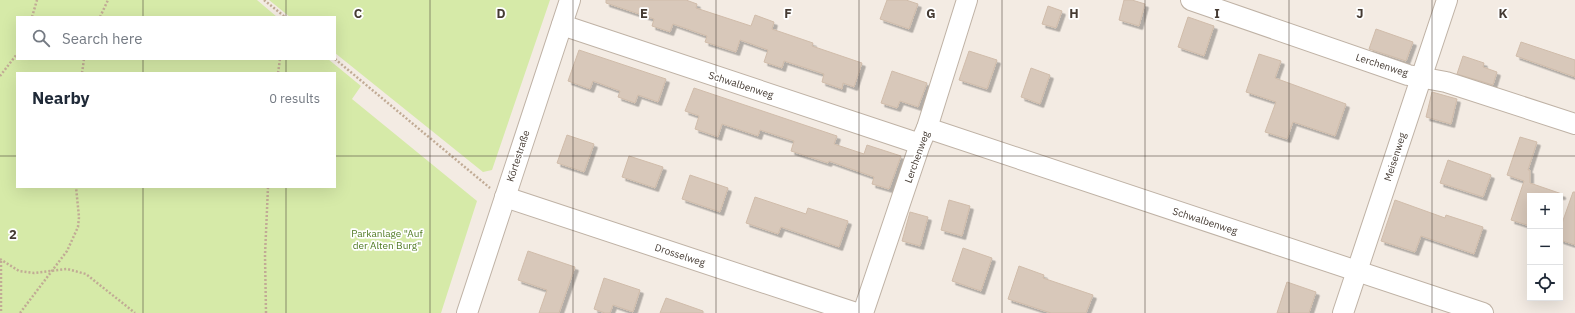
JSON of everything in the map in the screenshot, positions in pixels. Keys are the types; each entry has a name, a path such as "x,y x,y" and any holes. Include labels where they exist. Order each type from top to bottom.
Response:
{"street":[{"name":"Körtestraße","path":"467,313 570,0"},
{"name":"Lerchenweg","path":"863,313 924,136 968,0"},
{"name":"Lerchenweg","path":"1191,0 1408,75 1446,82 1575,124"},
{"name":"Meisenweg","path":"1342,313 1447,0"},
{"name":"Schwalbenweg","path":"562,25 924,136 1483,313"},
{"name":"Drosselweg","path":"505,197 856,313"}],"path":[{"path":"32,16 37,0"},
{"path":"100,16 108,0"},
{"path":"264,0 284,16"},
{"path":"0,76 16,55"},
{"path":"82,72 84,60"},
{"path":"278,72 280,60"},
{"path":"336,60 491,189 505,197"},
{"path":"20,313 66,252 78,227 80,217 76,188"},
{"path":"266,313 265,255 268,188"},
{"path":"1,260 19,271 34,272 67,269 86,274 135,313"},
{"path":"1,260 1,313"}],"green space":[{"name":"Parkanlage \"Auf der Alten Burg\"","path":"0,0 257,0 276,16 16,16 16,60 329,60 361,86 352,99 477,201 441,313 0,313"},
{"path":"269,0 550,0 492,170 483,172 336,54 336,16 289,16"}],"building":[{"path":"606,0 686,0 697,4 696,8 751,26 755,15 774,22 772,29 813,43 812,46 862,63 854,87 843,83 842,89 822,82 824,74 784,61 782,68 764,62 768,50 740,40 736,52 705,42 707,36 673,24 670,32 652,26 654,19 606,3"},
{"path":"887,0 906,0 918,4 909,29 880,19"},
{"path":"1124,0 1132,0 1145,4 1139,26 1119,20"},
{"path":"1048,6 1062,11 1056,28 1042,24"},
{"path":"1188,17 1214,26 1204,56 1178,47"},
{"path":"1376,29 1413,42 1406,61 1369,49"},
{"path":"1521,42 1575,60 1575,77 1516,56"},
{"path":"579,50 666,79 658,102 638,95 635,103 618,97 620,91 593,81 590,89 568,81"},
{"path":"969,51 997,60 987,89 959,80"},
{"path":"1259,54 1281,61 1275,78 1346,104 1335,136 1293,122 1287,139 1265,132 1276,102 1246,92"},
{"path":"1463,56 1484,63 1483,67 1497,72 1493,85 1457,74"},
{"path":"1031,68 1050,75 1040,104 1021,97"},
{"path":"892,71 927,83 918,107 900,101 897,108 881,103"},
{"path":"694,88 837,136 834,144 864,154 867,145 901,156 889,189 872,184 874,177 829,161 828,163 791,151 794,141 760,130 758,136 722,124 718,137 695,129 699,116 685,111"},
{"path":"1432,92 1457,99 1451,124 1426,117"},
{"path":"567,135 594,144 584,172 557,163"},
{"path":"1520,137 1537,142 1528,170 1530,170 1530,183 1559,193 1527,193 1527,225 1511,220 1524,181 1507,175"},
{"path":"629,156 663,167 655,188 622,177"},
{"path":"1448,160 1491,175 1483,197 1440,183"},
{"path":"690,175 728,188 720,212 682,199"},
{"path":"1573,192 1575,192 1575,245 1563,241 1563,220"},
{"path":"755,197 806,214 808,208 848,221 839,247 781,227 778,234 746,223"},
{"path":"949,200 970,206 962,236 941,230"},
{"path":"1395,200 1445,218 1446,215 1483,227 1474,254 1421,236 1415,252 1381,241"},
{"path":"910,212 928,217 920,246 902,241"},
{"path":"963,248 992,258 981,291 952,281"},
{"path":"528,251 575,267 559,313 539,313 547,290 518,280"},
{"path":"1019,266 1044,275 1043,278 1093,295 1086,313 1051,313 1008,299"},
{"path":"604,278 640,290 633,312 613,305 610,313 605,313 594,309"},
{"path":"1287,282 1316,292 1309,313 1277,313"},
{"path":"666,298 703,311 703,313 660,313"}]}
